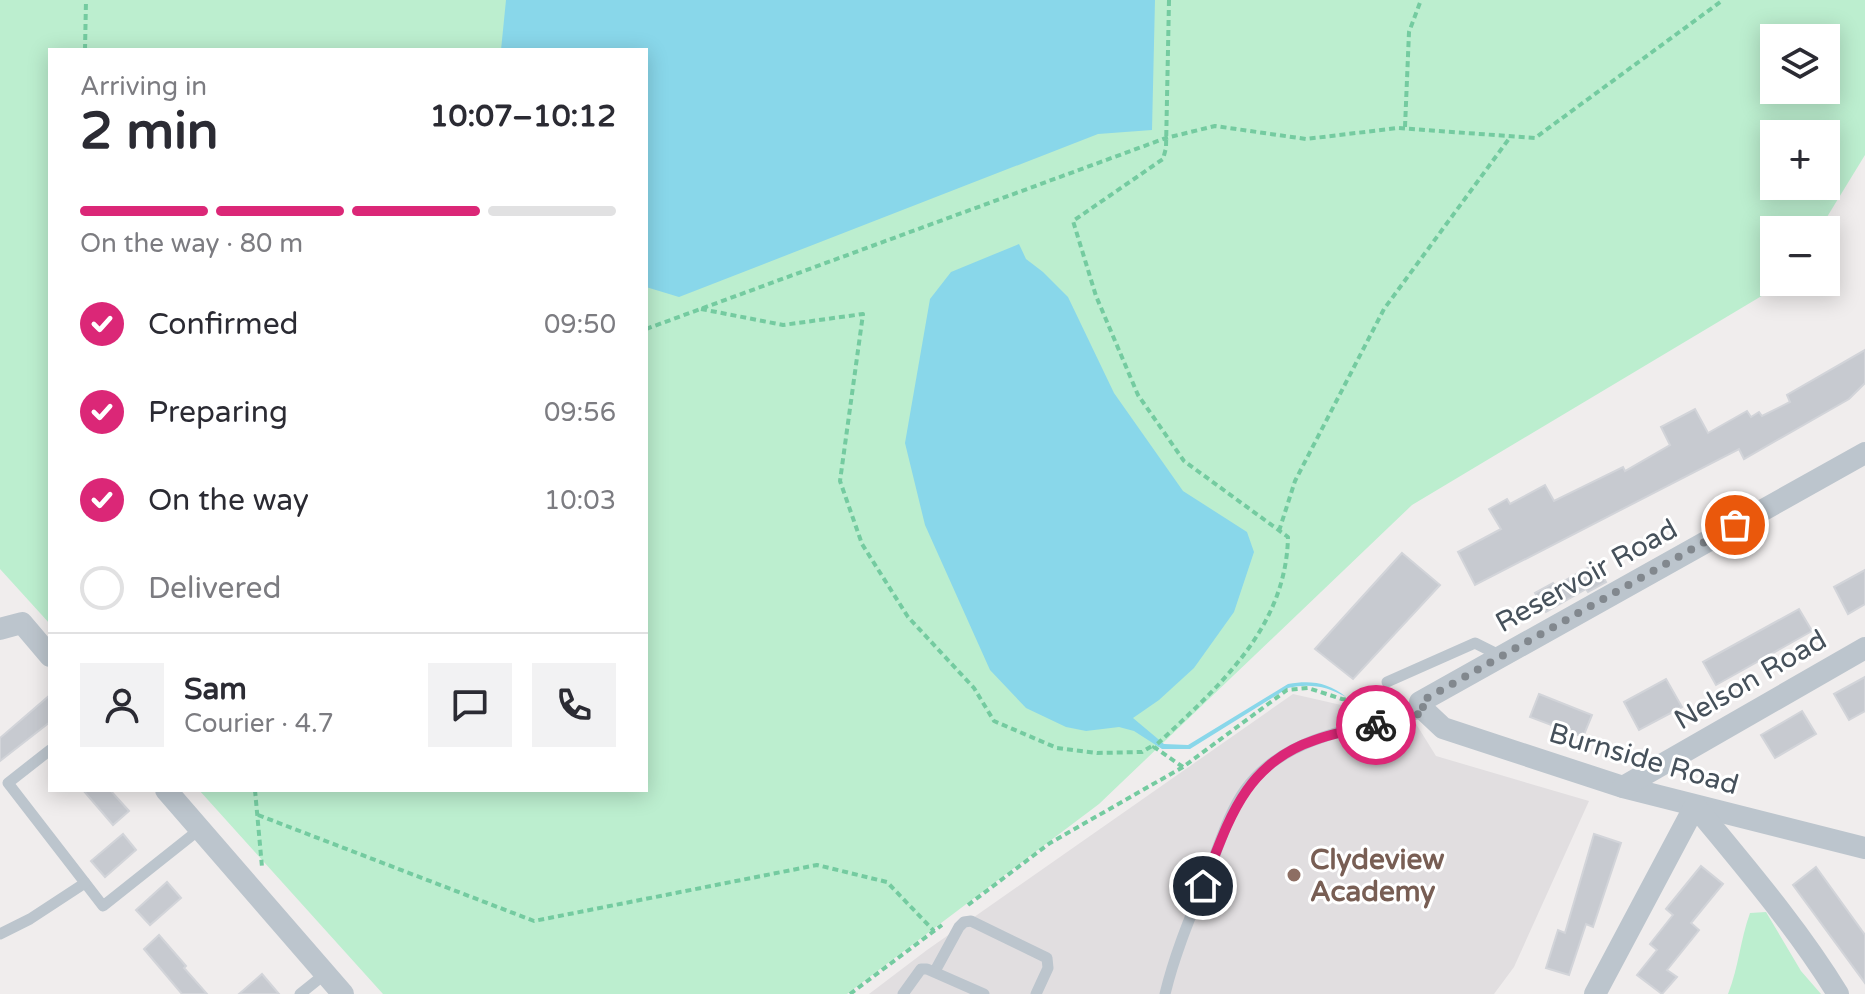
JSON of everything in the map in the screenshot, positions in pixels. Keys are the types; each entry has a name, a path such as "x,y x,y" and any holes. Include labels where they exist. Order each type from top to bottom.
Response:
{"street":[{"name":"Reservoir Road","path":"1423,707 1502,656 1865,453"},
{"path":"0,629 22,623 48,654"},
{"name":"Nelson Road","path":"1623,787 1865,648"},
{"name":"Burnside Road","path":"1423,707 1443,728 1623,787 1865,848"},
{"path":"168,792 343,994"},
{"path":"1595,994 1695,806 1760,885 1838,994"}],"lane":[{"path":"1387,682 1475,643 1502,656"},
{"path":"1165,994 1172,963 1233,810 1256,776 1284,755 1315,740 1423,707"},
{"path":"48,752 8,783 103,906 200,829"},
{"path":"0,934 30,919 85,883"},
{"path":"935,971 959,927 971,921 1047,958 1048,968 1036,994"},
{"path":"903,994 921,969 935,971 984,994"},
{"path":"300,994 325,974"}],"path":[{"path":"85,48 86,0"},
{"path":"700,309 783,325 863,314 840,481 862,544 908,617 974,688 994,721 1057,748 1097,753 1142,752 1158,744 1202,705 1245,657 1269,614 1282,578 1288,537 1184,461 1138,395 1116,348 1073,221 1163,159 1169,0"},
{"path":"1405,128 1409,32 1421,0"},
{"path":"648,328 1166,138 1215,126 1306,139 1405,128 1535,138 1723,0"},
{"path":"1279,531 1295,481 1384,309 1511,136"},
{"path":"957,913 1050,843 1183,767 1287,690 1308,688 1342,699 1423,707"},
{"path":"1158,744 1183,767"},
{"path":"255,792 264,904"},
{"path":"258,815 534,921 817,865 887,882 934,931"},
{"path":"850,994 946,922"}],"shaded area":[{"name":"Clydeview Academy","path":"1293,694 1350,707 1408,711 1436,756 1589,801 1514,967 1494,994 869,994 927,950"}],"green space":[{"path":"0,0 1865,0 1865,155 1840,196 1840,120 1760,120 1760,200 1837,200 1828,216 1760,216 1762,296 1412,505 1099,804 847,994 383,994 201,792 648,792 648,48 48,48 48,622 0,569"},
{"path":"1766,912 1801,971 1821,994 1728,994 1750,913"}],"water":[{"path":"506,0 1155,0 1152,130 1098,134 679,297 648,288 648,48 501,48"},
{"path":"1019,244 1026,259 1068,297 1114,393 1183,491 1247,532 1254,552 1234,612 1194,668 1159,700 1133,718 1164,744 1188,745 1288,684 1318,683 1346,697 1318,686 1288,688 1190,749 1162,749 1134,731 1119,727 1086,731 1066,727 1026,708 990,670 925,525 905,443 930,299 951,272"}],"building":[{"path":"1865,350 1865,383 1849,399 1744,459 1739,449 1475,585 1458,552 1501,529 1489,509 1507,499 1510,504 1545,485 1554,501 1623,467 1625,471 1670,445 1661,427 1695,409 1708,433 1747,411 1751,417 1759,412 1762,416 1790,402 1787,395"},
{"path":"1402,553 1440,585 1353,679 1315,649"},
{"path":"1596,563 1606,582 1588,592 1586,589 1546,612 1535,593 1553,583 1555,586"},
{"path":"1865,570 1865,604 1848,614 1834,587"},
{"path":"1799,609 1812,631 1716,685 1703,662"},
{"path":"1865,677 1865,711 1849,720 1834,694"},
{"path":"1666,679 1682,707 1639,730 1624,702"},
{"path":"1539,694 1592,715 1583,737 1530,717"},
{"path":"48,697 48,724 0,761 0,738"},
{"path":"1802,711 1816,734 1775,758 1761,735"},
{"path":"85,792 112,792 129,811 113,825"},
{"path":"123,834 136,850 105,877 91,861"},
{"path":"1594,834 1621,843 1593,927 1586,924 1569,975 1546,968 1558,930 1565,933"},
{"path":"1701,866 1723,884 1691,923 1699,930 1667,970 1677,977 1662,994 1637,975 1657,950 1650,944 1673,915 1666,909"},
{"path":"1816,867 1865,935 1865,983 1793,885"},
{"path":"167,882 181,898 150,925 136,910"},
{"path":"159,935 207,994 182,994 144,949"},
{"path":"262,974 279,994 239,994"}],"way so far":[{"path":"1376,725 1426,712 1420,702 1735,525"}],"place":[{"name":"Clydeview Academy","path":"1294,875"}],"route":[{"path":"1203,886 1233,810 1256,776 1270,763 1299,746 1376,725"}]}
